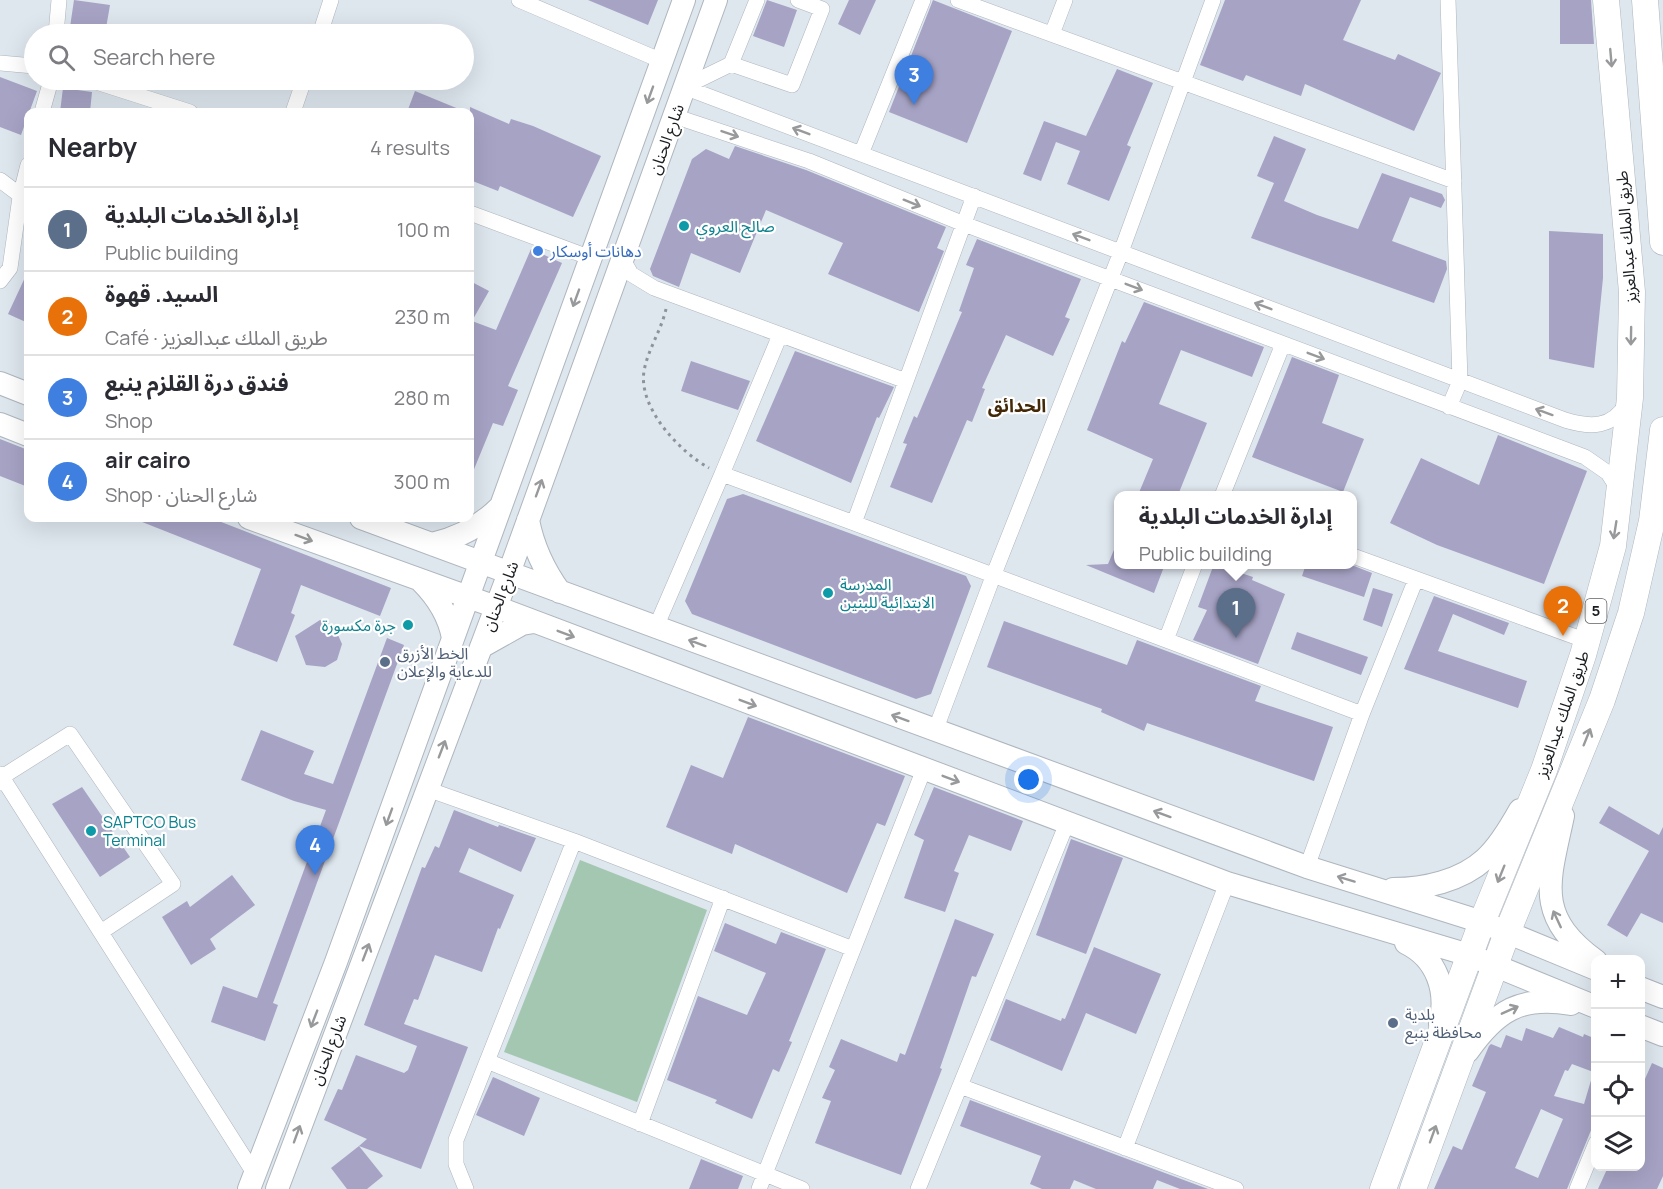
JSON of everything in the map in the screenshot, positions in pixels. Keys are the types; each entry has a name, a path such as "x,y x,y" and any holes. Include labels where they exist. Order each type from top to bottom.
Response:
{"highway":[{"name":"طريق الملك عبدالعزيز","path":"1383,1189 1469,955 1544,770 1587,641 1612,546 1630,398 1632,292 1606,0"},
{"path":"1645,0 1663,242"},
{"name":"طريق الملك عبدالعزيز","path":"1413,1189 1495,964 1602,700 1631,613 1652,521 1663,430"}],"main road":[{"name":"شارع الحنان","path":"251,1181 336,962 684,0"},
{"name":"شارع الحنان","path":"277,1189 509,573 716,0"},
{"path":"0,383 24,392"},
{"path":"0,424 24,433"},
{"path":"432,544 449,540 486,521 501,506"},
{"path":"528,520 532,539 549,577 560,592"},
{"path":"260,522 495,607 1227,883 1469,955 1591,1006"},
{"path":"372,522 1308,867 1482,922 1591,967"},
{"path":"420,580 433,592 450,623 453,638"},
{"path":"481,647 512,629 534,622"},
{"path":"1377,889 1416,889 1437,884 1485,859 1511,826 1544,770"},
{"path":"1570,780 1550,876 1550,895 1552,910 1563,931 1591,956"},
{"path":"1383,931 1414,947 1437,971 1442,1013 1429,1064"},
{"path":"1645,990 1663,997"},
{"path":"1457,1068 1483,1029 1498,1015 1515,1007 1548,1000 1591,1007"},
{"path":"1645,1028 1663,1035"}],"street":[{"path":"57,24 59,0"},
{"path":"323,24 331,0"},
{"path":"522,0 662,61"},
{"path":"684,87 731,64 757,0"},
{"path":"731,64 792,85 822,9 798,0"},
{"path":"861,154 923,0"},
{"path":"958,0 1454,181"},
{"path":"1052,34 1065,0"},
{"path":"935,731 994,574 1111,279 1213,0"},
{"path":"1449,0 1460,381 1449,407"},
{"path":"0,63 24,65"},
{"path":"684,87 1583,426 1598,426 1622,412 1630,398"},
{"path":"43,108 48,90"},
{"path":"121,90 178,108"},
{"path":"294,108 301,90"},
{"path":"674,116 809,161 964,224 1557,446 1599,466 1615,482 1620,495"},
{"path":"809,161 831,142"},
{"path":"0,180 24,199 10,268 0,281"},
{"path":"854,522 974,196"},
{"path":"474,214 591,258"},
{"path":"622,258 631,274 662,291 906,381"},
{"path":"656,627 780,335"},
{"path":"1224,491 1283,344"},
{"path":"1557,446 1565,420"},
{"path":"722,474 994,574 1362,714"},
{"path":"1357,557 1587,641"},
{"path":"1166,640 1193,569"},
{"path":"1308,867 1362,714 1416,579"},
{"path":"101,932 173,884 70,734 1,778 101,932 251,1181"},
{"path":"759,1189 924,769"},
{"path":"427,789 574,841 853,949"},
{"path":"918,1189 1067,823"},
{"path":"466,1189 456,1164 456,1140 574,841"},
{"path":"1125,1148 1227,883"},
{"path":"640,1124 723,898"},
{"path":"487,1061 802,1189"},
{"path":"960,1086 1236,1189"},
{"path":"1577,1189 1591,1155"}],"path":[{"path":"662,291 667,300 666,312 643,373 648,402 676,443 696,460 722,474"}],"green space":[{"path":"580,860 707,910 637,1102 504,1052"}],"building":[{"path":"74,0 110,5 107,24 70,24"},
{"path":"588,0 658,0 648,25"},
{"path":"767,0 797,10 784,47 753,36"},
{"path":"849,0 876,0 860,35 838,24"},
{"path":"933,0 1012,31 967,143 889,112"},
{"path":"1225,0 1361,0 1343,40 1395,60 1398,54 1441,73 1414,131 1305,84 1301,96 1246,75 1243,81 1200,65"},
{"path":"1560,0 1591,0 1594,44 1560,44"},
{"path":"1117,69 1153,83 1127,145 1131,147 1109,201 1067,184 1080,151 1056,142 1041,181 1023,174 1044,121 1086,136"},
{"path":"0,77 24,86 24,90 37,91 31,108 24,108 24,127 21,135 0,127"},
{"path":"63,90 92,92 90,108 60,108"},
{"path":"415,91 456,108 409,108"},
{"path":"474,109 509,124 511,119 533,126 601,156 573,217 500,186 498,191 474,182"},
{"path":"1274,136 1306,149 1284,201 1317,215 1358,229 1382,173 1442,194 1445,200 1441,208 1410,197 1392,241 1446,261 1447,269 1434,303 1251,238 1274,183 1257,176"},
{"path":"735,146 806,170 946,227 937,248 944,251 919,312 828,274 843,243 766,210 740,273 691,253 679,287 653,276 650,269 692,159 706,149 729,159"},
{"path":"1549,231 1603,234 1603,278 1594,368 1549,359"},
{"path":"977,239 1081,279 1065,317 1070,319 1053,356 1006,335 982,388 985,389 972,422 967,420 932,503 890,487 907,444 903,443 914,416 917,418 962,312 959,311 974,268 966,265"},
{"path":"531,249 562,263 508,386 518,390 503,426 493,423 474,469 474,322 496,330"},
{"path":"24,280 24,321 8,314"},
{"path":"474,283 489,291 474,317"},
{"path":"1144,302 1264,347 1252,377 1181,350 1159,404 1207,423 1180,491 1140,491 1153,459 1087,430 1122,341 1125,343"},
{"path":"795,351 894,387 879,418 877,417 851,483 756,441"},
{"path":"1292,357 1339,375 1322,423 1364,439 1343,491 1252,457"},
{"path":"691,361 750,381 738,410 681,391"},
{"path":"1498,435 1587,471 1544,584 1437,545 1390,523 1421,458 1479,485"},
{"path":"0,439 24,448 24,485 0,476"},
{"name":"المدرسة الابتدائية للبنين","path":"743,494 966,576 971,586 931,694 916,699 692,614 685,601 727,499"},
{"path":"142,522 221,522 391,588 380,616 301,585 291,613 295,615 277,662 233,645 261,569"},
{"path":"1114,550 1114,569 1163,569 1154,593 1086,565 1108,564"},
{"path":"1357,567 1372,573 1364,597 1302,576 1304,569 1357,569"},
{"path":"1212,569 1229,569 1253,577 1252,580 1285,594 1258,664 1193,640 1207,610 1198,607"},
{"path":"1373,588 1393,594 1382,627 1363,620"},
{"path":"1434,596 1509,623 1504,635 1453,614 1438,651 1527,681 1518,708 1404,669"},
{"path":"320,620 334,626 342,644 337,660 325,667 306,665 295,636"},
{"path":"1004,621 1127,665 1137,640 1261,686 1255,701 1333,727 1314,781 1147,723 1144,731 1101,712 1102,709 987,667"},
{"path":"1297,632 1368,657 1361,675 1291,649"},
{"path":"387,638 404,645 273,1003 278,1005 265,1041 211,1022 223,986 257,998 326,810 294,801 241,780 261,730 314,751 304,774 333,784"},
{"path":"748,717 905,776 885,826 877,823 847,893 735,844 732,854 666,827 691,765 723,778"},
{"name":"SAPTCO Bus Terminal","path":"82,787 130,857 100,877 52,804"},
{"path":"934,787 1023,821 1011,851 969,835 954,871 959,873 945,912 904,898 924,840 914,835"},
{"path":"1609,806 1659,835 1663,827 1663,923 1641,913 1627,937 1607,925 1649,851 1599,823"},
{"path":"454,810 498,827 499,825 536,838 521,872 469,848 459,872 514,895 500,929 498,928 482,972 435,955 418,1000 414,999 404,1024 468,1047 421,1169 359,1146 367,1139 324,1120 338,1089 342,1090 356,1055 404,1073 408,1070 417,1046 364,1025 422,867 425,868 435,846 439,848"},
{"path":"1071,839 1123,858 1086,954 1036,935"},
{"path":"232,875 255,905 210,939 216,949 191,965 162,917 187,901 190,907"},
{"path":"955,919 994,934 976,977 972,976 940,1068 942,1069 901,1175 815,1143 831,1101 822,1098 835,1070 829,1067 841,1039 897,1062 900,1053 905,1055"},
{"path":"725,923 776,944 781,932 826,949 779,1072 773,1069 752,1119 715,1103 717,1100 667,1080 698,996 747,1015 766,973 714,951"},
{"path":"1094,947 1161,974 1136,1034 1086,1013 1062,1071 990,1040 1006,999 1061,1021 1062,1018 1065,1019"},
{"path":"1559,1027 1583,1037 1584,1034 1591,1037 1591,1071 1572,1064 1568,1071 1565,1070 1554,1096 1584,1104 1591,1080 1591,1130 1567,1189 1434,1189 1453,1146 1462,1150 1486,1092 1472,1086 1489,1046 1491,1044 1501,1048 1506,1035 1522,1041 1526,1028 1553,1038","holes":["1541,1109 1563,1119 1538,1178 1515,1168"]},
{"path":"1652,1063 1663,1068 1663,1176 1657,1189 1598,1189 1606,1171 1645,1171 1645,1079"},
{"path":"493,1077 540,1098 524,1136 476,1115"},
{"path":"970,1100 1208,1189 1180,1189 1157,1180 1153,1189 1096,1189 1074,1180 1070,1189 1042,1189 1030,1184 1041,1156 960,1126"},
{"path":"359,1146 383,1176 367,1189 347,1189 331,1168"},
{"path":"701,1159 743,1176 738,1189 689,1189"}],"place":[{"name":"فندق درة القلزم ينبع","path":"914,105"},
{"name":"صالح العروي","path":"684,226"},
{"name":"دهانات أوسكار","path":"538,251"},
{"name":"المدرسة الابتدائية للبنين","path":"828,593"},
{"name":"جرة مكسورة","path":"408,625"},
{"name":"السيد. قهوة","path":"1563,636"},
{"name":"إدارة الخدمات البلدية","path":"1236,638"},
{"name":"الخط الأزرق للدعاية والإعلان","path":"385,662"},
{"name":"SAPTCO Bus Terminal","path":"91,831"},
{"name":"air cairo","path":"315,875"},
{"name":"بلدية محافظة ينبع","path":"1393,1023"}],"district":[{"name":"الحدائق","path":"1017,406"}]}
